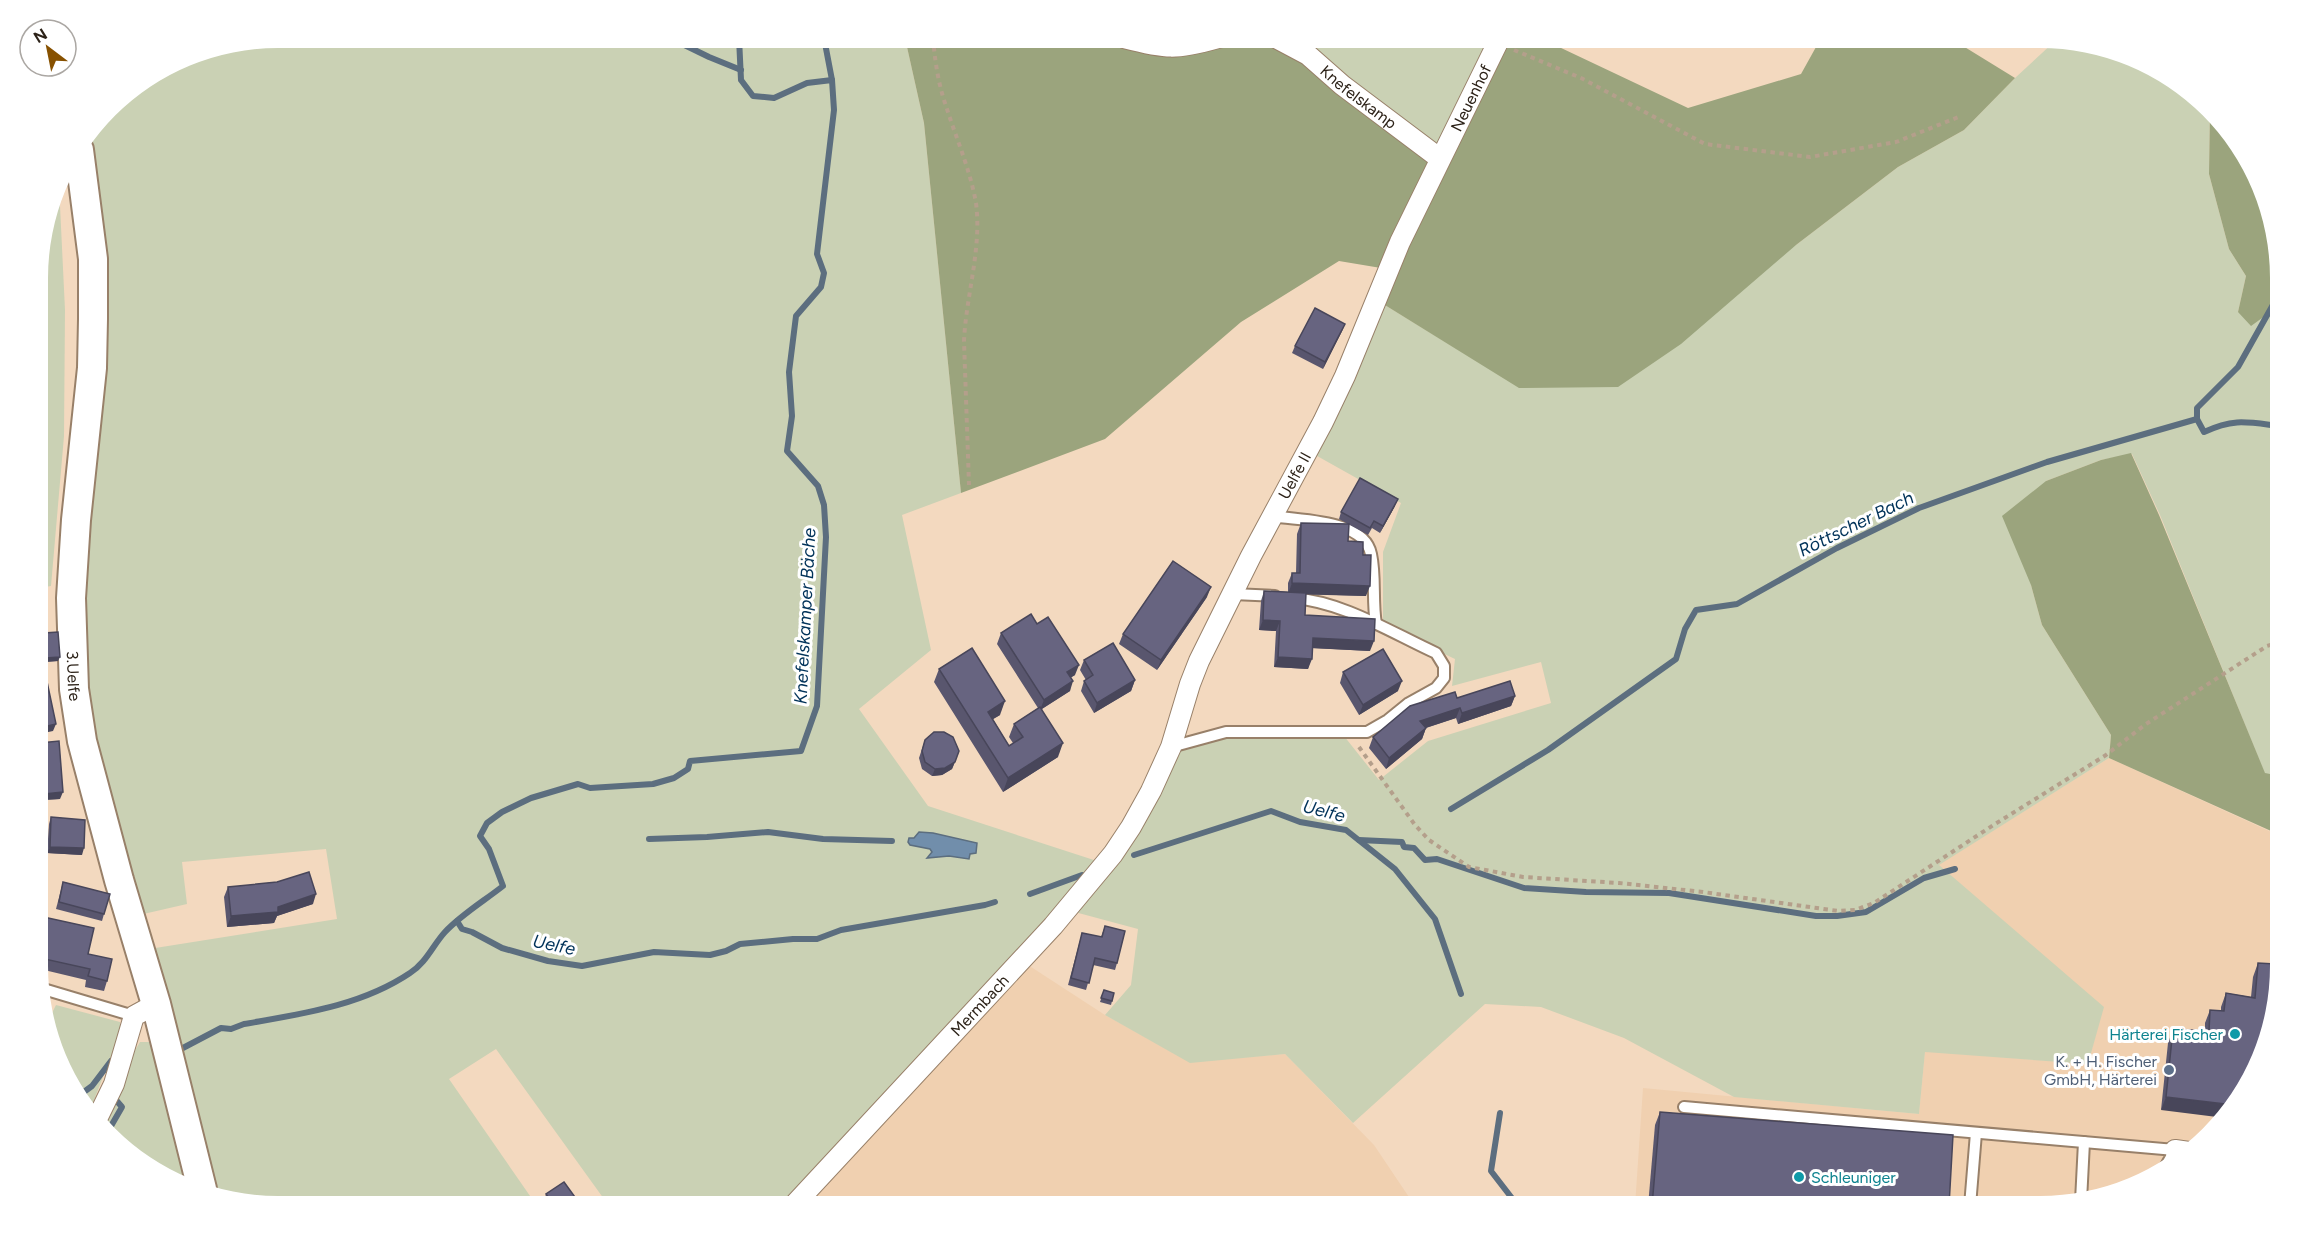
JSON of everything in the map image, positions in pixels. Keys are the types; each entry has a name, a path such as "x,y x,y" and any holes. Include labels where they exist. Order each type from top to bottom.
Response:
{"street":[{"name":"Knefelskamp","path":"1295,48 1308,55 1342,85 1439,158"},
{"name":"Neuenhof","path":"1439,158 1495,48"},
{"name":"Uelfe II","path":"1151,791 1171,747 1190,684 1217,624 1345,376 1400,242 1439,158"},
{"name":"3.Uelfe","path":"80,161 93,259 93,319 92,368 76,520 71,598 74,689 82,741 119,880 145,1010 200,1183"},
{"name":"Mermbach","path":"802,1196 1083,892 1131,827 1151,791"},
{"path":"100,1112 145,1010"}],"lane":[{"path":"1273,516 1340,526 1356,533 1366,541 1371,553 1376,624"},
{"path":"1171,747 1226,732 1367,732 1375,729 1409,703 1436,687 1444,678 1444,666 1436,653 1340,609 1307,599 1233,594"},
{"path":"49,990 145,1010"},
{"path":"1684,1107 2178,1151"},
{"path":"1971,1196 1976,1132"},
{"path":"2081,1192 2084,1142"}],"path":[{"path":"934,48 945,103 976,204 976,232 964,341 969,485"},
{"path":"1516,48 1581,78 1705,144 1810,157 1896,142 1961,116"},
{"path":"1347,732 1415,825 1429,840 1469,867 1523,878 1620,883 1838,911 1855,910 1874,903 2106,755 2146,724 2270,645"}],"shaded area":[{"path":"2109,758 2270,831 2270,981 2266,1011 2258,1040 2246,1068 2223,1106 2203,1129 2168,1157 2128,1179 2085,1192 2055,1196 1636,1196 1643,1088 1919,1114 1925,1051 2088,1064 2103,1007 1938,865"},
{"path":"1025,963 1105,1015 1190,1062 1285,1054 1374,1145 1408,1196 806,1196"}],"green space":[{"path":"263,48 907,48 924,123 961,493 902,515 931,650 859,709 928,806 1100,862 799,1196 602,1196 496,1049 449,1079 530,1196 263,1196 233,1192 212,1186 149,949 337,919 326,849 182,862 187,904 139,915 96,750 81,633 87,150 115,115 138,95 190,65 233,52"},
{"path":"907,48 1284,48 1436,160 1387,269 1339,261 1241,322 1105,439 961,493 924,123"},
{"path":"1297,48 1490,48 1439,152"},
{"path":"1500,48 1561,48 1688,108 1801,74 1815,48 1966,48 2015,78 1964,130 1898,167 1796,245 1681,344 1618,387 1519,388 1380,302"},
{"path":"2047,48 2085,52 2114,60 2142,72 2180,95 2203,115 2210,122 2209,174 2229,249 2246,276 2238,312 2270,312 2270,775 2265,774 2160,515 2132,454 2101,460 2046,481 2031,585 2042,625 2111,735 2109,758 1939,865 2104,1007 2088,1064 1925,1052 1919,1114 1734,1097 1624,1038 1541,1007 1485,1004 1353,1123 1285,1054 1190,1063 1105,1015 1131,985 1138,929 1071,911 1174,750 1227,736 1344,736 1379,780 1428,741 1551,703 1541,662 1452,686 1455,659 1383,625 1383,552 1401,503 1310,452 1380,302 1519,387 1796,245 1898,167 1964,130"},
{"path":"2210,122 2223,138 2246,176 2258,204 2266,233 2270,263 2270,312 2251,326 2238,312 2246,276 2229,249 2209,174"},
{"path":"60,204 65,310 64,436 51,586 48,586 48,263 52,233"},
{"path":"2131,453 2159,515 2265,773 2270,774 2270,830 2109,758 2111,735 2042,625 2031,585 2002,516 2046,481 2101,460"},
{"path":"56,1005 120,1022 120,1033 93,1103 65,1054 52,1012"},
{"path":"140,1042 152,1042 187,1177 138,1149 105,1118 125,1067"}],"water":[{"path":"919,832 977,843 976,853 970,854 969,859 949,856 927,858 932,852 930,849 910,845 908,842 909,838 914,838"}],"building":[{"path":"1315,308 1345,324 1325,362 1295,346"},
{"path":"1360,478 1398,499 1383,526 1374,521 1370,528 1341,512"},
{"path":"1301,523 1349,524 1348,541 1363,542 1363,555 1371,555 1370,586 1292,583 1292,573 1300,573"},
{"path":"1173,561 1211,587 1161,660 1123,634"},
{"path":"1264,591 1306,593 1305,615 1375,619 1374,641 1313,638 1312,659 1278,657 1280,621 1263,620"},
{"path":"1031,614 1037,624 1048,617 1079,665 1067,672 1073,681 1044,700 1001,633"},
{"path":"58,632 60,657 48,658 48,633"},
{"path":"1113,643 1135,680 1097,703 1084,681 1093,675 1084,660"},
{"path":"972,648 1005,701 988,712 1009,746 1023,737 1014,724 1040,707 1063,743 1008,778 939,669"},
{"path":"1383,649 1402,681 1363,705 1343,672"},
{"path":"1510,681 1515,696 1462,713 1460,708 1420,721 1426,728 1389,758 1373,737 1410,706 1455,692 1457,698"},
{"path":"48,686 56,724 48,726"},
{"path":"934,732 944,732 953,737 959,751 955,762 945,768 935,769 925,762 922,751 925,740"},
{"path":"59,741 63,792 48,794 48,742"},
{"path":"51,817 85,820 84,848 50,847"},
{"path":"309,872 316,894 278,907 278,912 231,916 228,887 277,882"},
{"path":"63,882 110,894 104,914 59,902"},
{"path":"48,918 94,928 88,954 112,959 107,981 88,976 90,969 48,960"},
{"path":"1105,926 1125,931 1117,963 1095,958 1089,983 1071,978 1082,933 1102,937"},
{"name":"Härterei Fischer","path":"2258,963 2270,964 2266,1011 2253,1054 2224,1104 2166,1097 2173,1029 2209,1031 2210,1010 2224,1011 2226,993 2255,998"},
{"path":"1104,990 1114,993 1112,1001 1101,998"},
{"name":"Schleuniger","path":"1660,1112 1953,1135 1950,1196 1653,1196"},
{"path":"564,1182 574,1196 548,1196 546,1194"}],"waterway":[{"path":"691,48 741,70"},
{"name":"Knefelskamper Bäche","path":"181,1049 221,1028 231,1029 244,1024 309,1012 351,1001 410,973 421,964 452,925 503,886 489,849 480,836 487,823 502,812 531,798 578,784 590,788 653,784 674,778 688,769 690,761 801,751 817,706 826,537 824,505 818,486 787,451 792,416 789,372 796,316 821,287 824,273 817,254 834,110 832,80 807,83 774,98 753,96 741,80 739,48"},
{"path":"826,48 832,80"},
{"name":"Röttscher Bach","path":"2197,419 2197,408 2238,367 2270,310"},
{"path":"2197,419 2204,432 2232,423 2249,422 2270,425"},
{"name":"Röttscher Bach","path":"1451,809 1548,750 1676,659 1685,629 1696,610 1737,604 1837,548 1919,508 2047,462 2197,419"},
{"name":"Uelfe","path":"1134,855 1271,811 1300,822 1346,830 1395,869 1435,919 1461,994"},
{"name":"Knefelskamper Bäche","path":"649,839 768,832 823,839 892,841"},
{"path":"1359,840 1402,842 1404,847 1414,848 1425,860 1437,859 1524,888 1586,892 1669,893 1816,916 1866,912 1924,878 1955,869"},
{"name":"Uelfe","path":"1030,894 1082,875"},
{"name":"Uelfe","path":"457,921 462,929 502,948 548,961 582,966 654,952 710,955 740,944 817,939 841,930 995,902"},
{"name":"Uelfe","path":"85,1091 92,1086 111,1061"},
{"name":"Mermbach","path":"112,1125 122,1107 116,1100"},
{"name":"Uelfe","path":"1500,1113 1491,1171 1510,1196"}],"place":[{"name":"Härterei Fischer","path":"2235,1034"},
{"name":"K. + H. Fischer GmbH, Härterei","path":"2169,1070"},
{"name":"Schleuniger","path":"1799,1177"}]}
